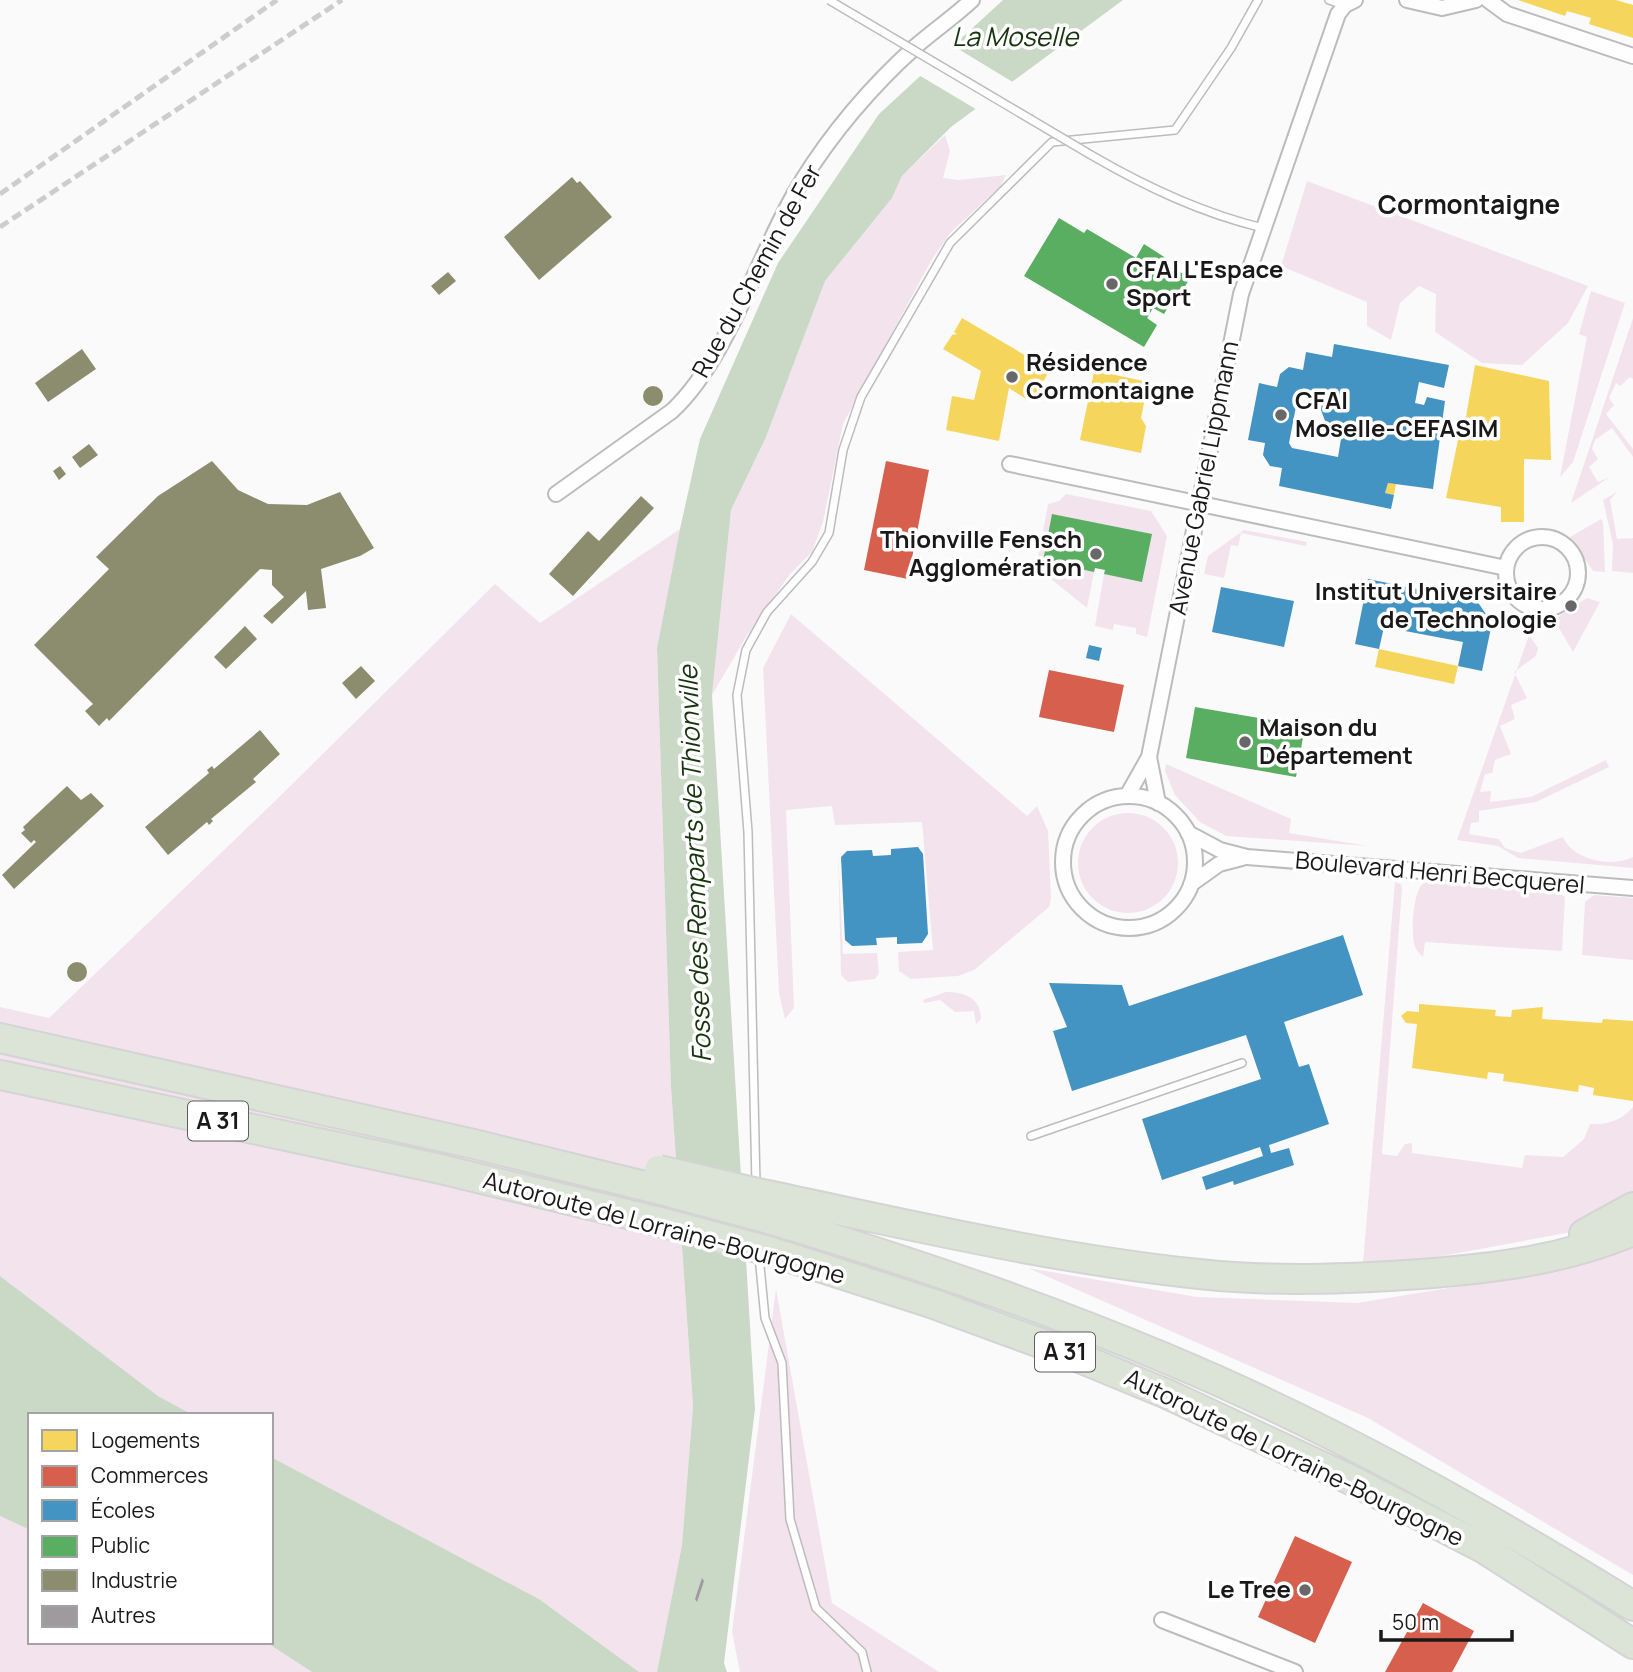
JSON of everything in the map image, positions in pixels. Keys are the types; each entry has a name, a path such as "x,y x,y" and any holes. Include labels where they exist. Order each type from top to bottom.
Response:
{"highway":[{"name":"Autoroute de Lorraine-Bourgogne","path":"0,1038 474,1144 529,1143 660,1180 930,1303 1070,1354 1167,1394 1351,1480 1483,1548 1633,1644"},
{"name":"Autoroute de Lorraine-Bourgogne","path":"0,1075 436,1168 660,1222 764,1227 938,1272 1166,1359 1331,1435 1460,1503 1633,1606"},
{"path":"1415,1274 1536,1250 1601,1226 1633,1207"},
{"path":"764,1227 1078,1258 1201,1275 1286,1279 1415,1274 1539,1261 1606,1242 1633,1231"},
{"path":"1351,1480 1633,1658"}],"street":[{"name":"Rue du Chemin de Fer","path":"555,494 687,397 712,359 789,204 822,153 882,80 915,47 972,0"},
{"path":"1407,0 1442,8 1476,0"},
{"path":"1488,0 1507,14 1633,56"},
{"name":"Avenue Gabriel Lippmann","path":"1127,796 1149,757 1241,294 1338,14 1350,3"},
{"path":"1010,464 1506,568"},
{"path":"1537,538 1549,538 1569,549 1575,559 1577,581 1566,600 1545,609 1533,608 1515,598 1506,579 1506,568 1517,547 1537,538"},
{"name":"Avenue Gabriel Lippmann","path":"1149,757 1158,803"},
{"path":"1127,796 1158,803 1175,816 1188,832 1195,852 1191,884 1178,907 1163,919 1144,927 1125,928 1106,924 1089,915 1075,901 1066,884 1062,864 1065,844 1073,826 1099,803 1127,796"},
{"name":"Boulevard Henri Becquerel","path":"1188,832 1220,850 1247,857 1633,888"},
{"name":"Boulevard Henri Becquerel","path":"1191,884 1219,864 1247,857"},
{"path":"1162,1620 1295,1672"}],"lane":[{"path":"829,0 1148,188 1214,215 1263,228"},
{"path":"867,1672 862,1652 816,1608 790,1519 782,1363 765,1318 764,1227 748,832 737,695 746,650 767,612 811,562 829,533 845,440 861,397 950,243 1052,142 1175,130 1224,58 1258,0"},
{"path":"1329,0 1350,3"},
{"path":"1031,1136 1242,1063"}],"shaded area":[{"path":"945,135 950,151 943,178 959,180 1006,175 1001,186 951,232 932,259 843,424 823,522 812,552 790,574 746,637 712,695 731,510 766,437 825,281 892,198 902,176"},
{"path":"1307,181 1588,286 1568,323 1522,365 1482,363 1435,332 1436,294 1419,286 1400,303 1391,340 1367,326 1367,302 1281,266"},
{"path":"1591,291 1625,303 1573,462 1560,477 1587,337 1579,334"},
{"path":"1633,318 1633,379 1630,377 1620,386 1616,383 1609,398 1614,405 1606,414 1633,449 1633,457 1612,428 1595,440 1592,449 1598,459 1589,467 1598,482 1610,477 1571,503"},
{"path":"1617,492 1610,500 1617,539 1633,538 1633,573 1612,571 1613,544 1603,500"},
{"path":"1066,494 1151,511 1167,536 1147,637 1136,634 1136,628 1114,624 1113,630 1095,626 1104,574 1142,581 1043,531 1048,504 1059,501"},
{"path":"1601,519 1605,572 1593,571 1570,537"},
{"path":"680,529 657,648 671,1087 693,1406 682,1545 657,1672 639,1672 539,1599 273,1458 273,1413 189,1413 158,1396 0,1276 0,1007 49,1018 274,802 495,584 540,623"},
{"path":"1244,530 1307,542 1306,546 1241,533 1238,546 1231,545 1224,578 1204,574 1208,556"},
{"path":"1040,546 1046,547 1043,561 1094,572 1087,608 1036,567"},
{"path":"1587,598 1600,602 1573,652 1556,623 1550,622"},
{"path":"791,614 1027,816 1037,806 1048,831 1051,898 1049,907 974,970 958,976 911,979 899,971 898,952 933,950 922,822 835,825 832,806 786,810 794,1008 785,1019 779,993 763,668"},
{"path":"1529,635 1538,648 1536,656 1517,670"},
{"path":"1515,674 1527,698 1511,705 1515,719 1500,726 1511,754 1495,760 1492,773 1485,774 1480,792 1491,791 1490,802 1531,797 1606,760 1609,767 1536,802 1479,811 1479,822 1471,823 1469,834 1499,839 1505,848 1521,853 1563,837 1575,851 1593,860 1614,862 1633,857 1633,868 1518,858 1498,846 1457,840"},
{"path":"1166,764 1291,819 1289,833 1368,846 1226,836 1200,822 1175,795 1165,771"},
{"path":"1128,813 1147,817 1164,827 1174,844 1178,863 1174,882 1164,899 1147,909 1128,913 1109,909 1092,899 1082,882 1078,863 1082,844 1092,827 1109,817"},
{"path":"838,852 843,954 877,953 879,973 875,979 848,982 841,975"},
{"path":"1395,882 1401,884 1402,889 1382,1154 1397,1156 1405,1144 1412,1143 1412,1153 1522,1168 1525,1155 1563,1157 1584,1139 1590,1124 1613,1121 1624,1116 1633,1107 1633,1195 1577,1231 1426,1259 1363,1263"},
{"path":"1425,882 1556,891 1565,897 1562,951 1425,942 1423,957 1414,945 1413,919 1415,901"},
{"path":"1594,895 1633,898 1633,960 1582,955 1585,902"},
{"path":"946,992 959,993 975,1001 981,1019 976,1024 974,1011 955,1012 940,1000 924,1003 923,1000"},
{"path":"1633,1242 1633,1575 1368,1418 1028,1268 1197,1297 1357,1303 1498,1280"},
{"path":"776,1289 832,1603 939,1672 740,1672 732,1632"},
{"path":"0,1516 28,1529 28,1644 270,1644 312,1672 0,1672"}],"water":[{"name":"La Moselle","path":"1003,0 1123,0 951,127 902,176 892,198 825,281 766,437 731,510 712,695 755,1409 724,1663 727,1672 657,1672 682,1545 693,1406 671,1087 657,648 680,529 700,439 778,263 879,114"},
{"path":"0,1276 158,1396 189,1413 28,1413 28,1529 0,1516"},
{"path":"273,1458 539,1599 639,1672 312,1672 269,1644 273,1644"}],"pier":[{"path":"950,44 1016,84 979,111 917,74"}],"building: Logements":[{"path":"1518,0 1616,0 1633,5 1633,38 1589,24 1591,18 1567,11 1565,16"},
{"name":"Résidence Cormontaigne","path":"962,318 1050,370 1041,385 1036,385 1039,387 1037,395 1031,402 1009,388 999,441 946,430 952,396 974,400 981,371 943,349 952,335 957,334 954,332"},
{"path":"1475,365 1549,381 1551,460 1524,459 1524,522 1501,522 1501,507 1446,498 1459,435 1463,434"},
{"path":"1095,367 1107,369 1106,373 1148,382 1141,418 1146,426 1141,453 1080,440"},
{"path":"1388,483 1396,484 1394,495 1385,493"},
{"path":"1379,649 1458,666 1454,684 1375,667"},
{"path":"1419,1004 1496,1010 1495,1016 1511,1017 1512,1010 1543,1007 1542,1019 1602,1023 1603,1019 1633,1021 1633,1101 1593,1095 1594,1088 1579,1085 1578,1092 1503,1081 1504,1074 1488,1072 1487,1079 1412,1068 1417,1024 1406,1023 1401,1016 1407,1011 1419,1012"}],"building: Commerces":[{"path":"886,461 929,470 908,579 864,570"},
{"path":"1049,670 1124,685 1114,732 1039,717"},
{"name":"Le Tree","path":"1295,1536 1352,1562 1315,1643 1258,1617"},
{"path":"1423,1603 1474,1631 1456,1665 1452,1672 1385,1672"}],"building: Écoles":[{"path":"1334,344 1449,365 1444,388 1419,382 1415,403 1424,405 1427,397 1445,401 1433,489 1388,483 1385,493 1394,495 1391,509 1279,486 1282,468 1270,466 1263,455 1265,443 1248,440 1259,383 1277,387 1280,374 1289,367 1303,370 1306,352 1332,357","holes":["1302,393 1323,397 1321,410 1325,421 1331,429 1342,433 1338,457 1292,448 1289,443 1298,396"]},
{"path":"1368,579 1477,601 1492,623 1482,671 1458,666 1463,642 1384,627 1379,649 1355,644"},
{"path":"1221,587 1294,601 1284,647 1212,632"},
{"path":"1089,645 1102,648 1099,661 1086,658"},
{"path":"918,847 923,854 928,934 922,943 897,944 897,937 876,938 877,945 852,946 845,940 841,857 847,851 872,850 873,856 891,855 891,849"},
{"path":"1343,935 1363,995 1284,1022 1299,1067 1309,1064 1329,1124 1269,1145 1271,1153 1289,1148 1294,1165 1234,1185 1233,1181 1206,1190 1202,1177 1263,1156 1260,1147 1162,1180 1142,1119 1261,1079 1246,1035 1072,1091 1053,1031 1067,1027 1049,983 1122,985 1129,1006"}],"building: Public":[{"name":"CFAI L'Espace Sport","path":"1059,218 1084,233 1087,229 1136,258 1144,244 1169,260 1167,264 1190,278 1181,293 1177,291 1175,296 1178,298 1164,314 1153,308 1147,318 1157,325 1144,347 1024,276"},
{"name":"Thionville Fensch Agglomération","path":"1052,514 1152,534 1142,582 1104,574 1105,570 1095,568 1094,572 1043,561"},
{"name":"Maison du Département","path":"1195,707 1305,726 1296,777 1186,758"}],"building: Industrie":[{"path":"572,177 577,183 580,181 612,217 539,280 504,237"},
{"path":"448,272 456,281 439,295 431,286"},
{"path":"82,349 96,369 48,402 35,383"},
{"path":"653,386 660,389 663,396 660,403 653,406 646,403 643,396 646,389"},
{"path":"89,444 98,455 80,468 72,457"},
{"path":"212,461 238,490 268,504 307,505 340,492 374,548 360,556 321,569 326,608 308,610 306,591 272,624 263,616 284,597 272,585 272,570 260,569 109,721 107,718 99,726 85,711 93,704 34,645 109,569 96,557 158,496"},
{"path":"60,466 66,474 59,480 53,471"},
{"path":"641,496 654,508 573,596 549,574 588,531 599,541"},
{"path":"245,626 257,639 226,669 214,657"},
{"path":"361,666 375,681 356,699 342,683"},
{"path":"260,730 280,754 253,779 256,782 211,819 213,821 209,825 207,822 168,855 145,827 209,773 207,770 212,766 214,769"},
{"path":"67,786 81,800 91,793 104,806 14,889 2,875 36,842 34,840 31,843 21,833 25,830 23,827"},
{"path":"77,962 84,965 87,972 84,979 77,982 70,979 67,972 70,965"}],"building: Autres":[{"path":"702,1578 704,1581 697,1602 695,1599"}],"railway":[{"path":"0,194 277,0"},
{"path":"0,227 342,0"}],"place":[{"name":"CFAI L'Espace Sport","path":"1112,284"},
{"name":"Résidence Cormontaigne","path":"1012,377"},
{"name":"CFAI Moselle-CEFASIM","path":"1281,415"},
{"name":"Thionville Fensch Agglomération","path":"1096,554"},
{"name":"Institut Universitaire de Technologie","path":"1571,606"},
{"name":"Maison du Département","path":"1245,742"},
{"name":"Le Tree","path":"1305,1590"}],"district":[{"name":"Cormontaigne","path":"1469,205"}],"water label":[{"name":"Fosse des Remparts de Thionville","path":"695,864"}]}
